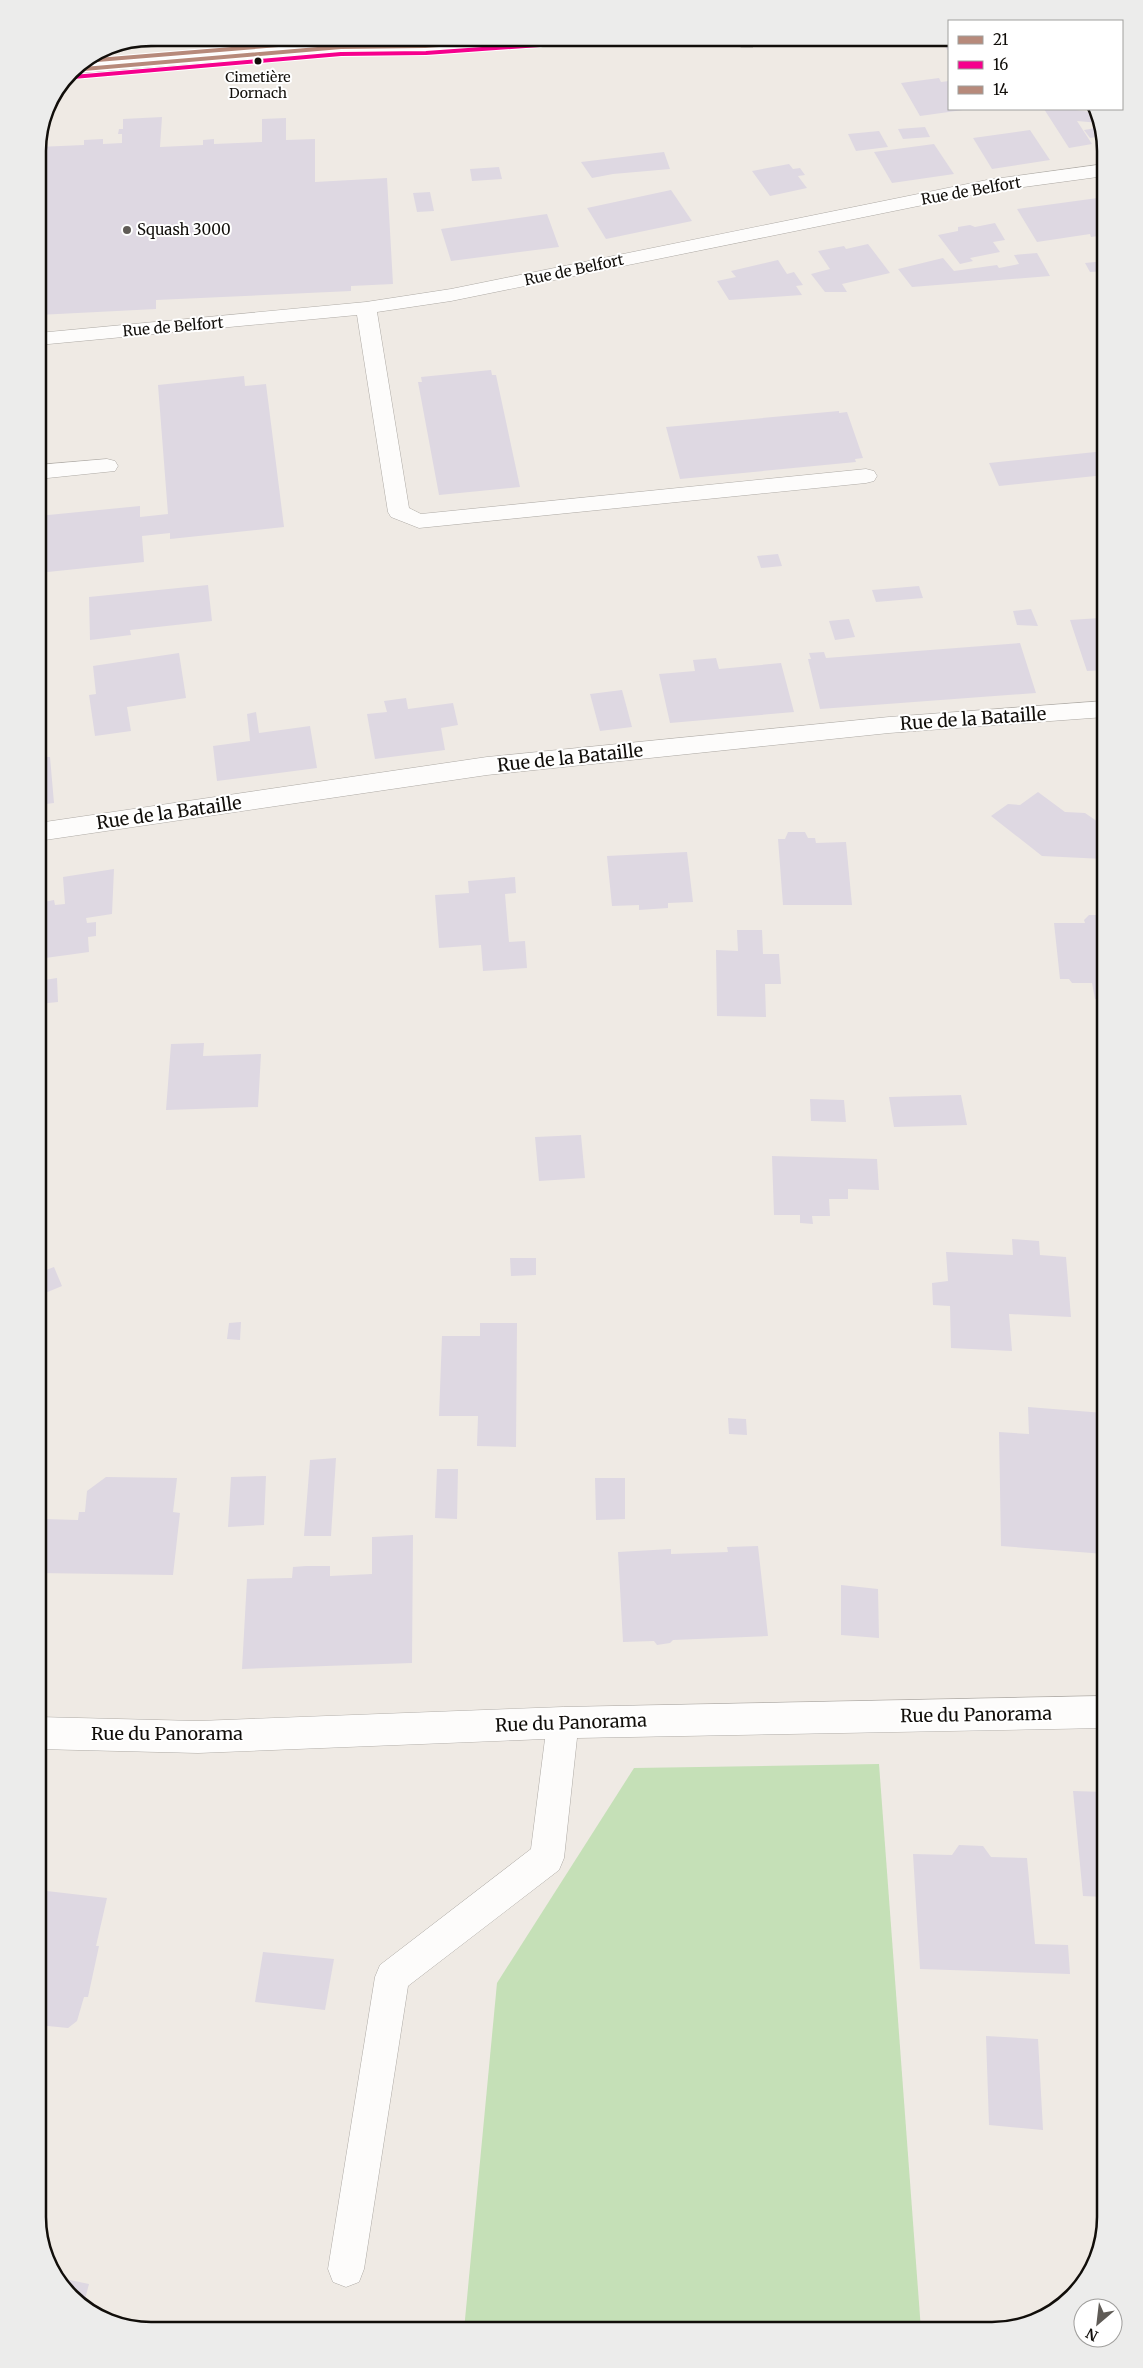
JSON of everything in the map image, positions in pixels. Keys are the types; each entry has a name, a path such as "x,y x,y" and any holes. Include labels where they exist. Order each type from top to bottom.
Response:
{"street":[{"path":"86,69 341,47 425,46"},
{"name":"Rue de Belfort","path":"46,339 366,308 452,295 987,186 1097,171"},
{"path":"366,308 399,512 419,522 866,476"},
{"path":"46,471 107,466"},
{"name":"Rue de la Bataille","path":"46,831 486,766 889,725 1097,710"},
{"name":"Rue du Panorama","path":"46,1733 198,1736 563,1723 1097,1712"},
{"path":"346,2269 392,1978 547,1858 563,1723"}],"green space":[{"path":"879,1764 920,2322 465,2322 497,1983 634,1768"}],"building":[{"path":"939,78 941,82 948,81 948,110 963,110 920,116 901,83"},
{"path":"1045,110 1089,112 1092,122 1077,121 1092,144 1069,148"},
{"path":"162,117 160,147 203,145 203,140 214,139 214,144 262,142 262,119 286,118 286,140 315,139 315,182 387,178 393,284 351,286 351,291 156,300 156,309 46,315 46,147 84,145 84,140 103,139 103,144 122,143 122,134 118,134 119,129 123,129 123,119"},
{"path":"925,127 930,137 903,139 898,129"},
{"path":"1094,128 1096,137 1090,138 1084,130"},
{"path":"1030,130 1050,160 992,169 973,138"},
{"path":"879,131 888,147 856,151 848,134"},
{"path":"934,144 954,174 892,183 874,152"},
{"path":"664,152 670,169 613,174 592,178 581,162"},
{"path":"789,164 793,169 800,168 805,175 798,176 807,188 770,196 752,171"},
{"path":"499,167 502,179 472,181 470,169"},
{"path":"671,190 692,221 606,239 587,208"},
{"path":"430,192 434,211 417,212 413,193"},
{"path":"1097,198 1097,236 1091,237 1090,234 1037,242 1017,209"},
{"path":"547,214 559,247 451,261 441,229"},
{"path":"995,223 1005,240 993,242 1000,252 970,258 973,261 960,264 938,235 958,231 958,227 970,225 975,227"},
{"path":"868,244 890,273 842,284 847,292 825,292 811,274 830,269 818,251 844,246 846,249"},
{"path":"1037,253 1050,276 912,287 898,269 943,258 954,271 997,265 999,268 1019,264 1014,255"},
{"path":"778,260 787,274 794,272 803,285 796,286 802,295 729,300 717,281 736,277 731,271"},
{"path":"1097,262 1097,272 1090,272 1085,263"},
{"path":"491,370 492,375 496,375 520,487 439,495 418,382 422,382 421,377"},
{"path":"244,376 245,386 266,384 284,527 170,539 170,533 142,536 144,562 46,572 46,515 140,506 140,517 168,514 158,385"},
{"path":"839,411 839,413 847,412 863,458 855,459 856,462 680,479 666,427"},
{"path":"1097,452 1097,476 999,486 989,463"},
{"path":"778,554 782,566 761,568 757,556"},
{"path":"208,585 212,621 130,630 131,635 90,640 89,597"},
{"path":"919,586 923,598 876,602 872,590"},
{"path":"1031,609 1038,626 1017,625 1013,611"},
{"path":"1097,618 1097,670 1087,671 1070,620"},
{"path":"849,619 855,637 835,640 829,621"},
{"path":"1020,643 1036,693 820,709 808,659 811,659 809,653 824,652 826,658"},
{"path":"179,653 186,698 127,707 131,731 95,736 89,695 96,694 93,666"},
{"path":"716,658 719,669 781,663 794,712 670,723 659,674 695,671 693,660"},
{"path":"622,690 632,727 600,731 590,694"},
{"path":"406,698 408,709 453,703 458,725 441,728 445,750 375,759 367,714 387,712 384,701"},
{"path":"256,712 259,733 310,726 317,768 217,781 213,746 250,741 247,714"},
{"path":"46,743 47,757 50,757 54,803 46,804"},
{"path":"1038,792 1065,812 1085,813 1097,821 1097,859 1042,856 991,816 1008,804 1020,805"},
{"path":"788,832 805,832 808,838 815,838 816,843 846,842 852,905 783,905 778,839 785,839"},
{"path":"687,852 693,902 668,903 668,908 639,910 639,905 612,906 607,856"},
{"path":"114,869 112,914 86,918 87,923 96,922 96,936 88,937 89,952 46,958 46,902 54,900 55,905 65,904 63,877"},
{"path":"515,877 516,893 505,894 509,942 525,941 527,968 483,971 481,945 439,948 435,895 469,893 468,881"},
{"path":"1089,915 1097,915 1097,999 1095,999 1092,983 1072,983 1069,979 1060,979 1054,923 1085,923 1084,920"},
{"path":"737,930 762,930 763,954 779,954 781,984 765,984 766,1017 717,1016 716,950 738,951"},
{"path":"57,978 58,1002 46,1003 46,980"},
{"path":"204,1043 203,1056 261,1054 258,1107 166,1110 171,1044"},
{"path":"961,1095 967,1125 894,1127 889,1097"},
{"path":"810,1099 844,1100 846,1122 811,1121"},
{"path":"581,1135 585,1178 539,1181 535,1137"},
{"path":"772,1156 877,1159 879,1190 848,1189 848,1199 829,1199 830,1216 812,1216 813,1224 800,1223 800,1215 774,1215"},
{"path":"1012,1239 1039,1241 1040,1255 1066,1257 1071,1317 1009,1314 1012,1351 951,1348 950,1306 933,1305 932,1283 948,1281 946,1252 1013,1255"},
{"path":"510,1258 536,1258 536,1275 511,1276"},
{"path":"54,1267 62,1286 46,1293 46,1270"},
{"path":"241,1322 240,1340 227,1339 229,1323"},
{"path":"480,1323 517,1323 516,1447 477,1446 478,1416 439,1416 442,1336 480,1336"},
{"path":"1028,1407 1097,1412 1097,1553 1001,1546 999,1432 1029,1434"},
{"path":"728,1418 746,1419 747,1435 729,1434"},
{"path":"336,1458 331,1536 304,1536 310,1460"},
{"path":"437,1469 458,1469 457,1519 435,1518"},
{"path":"266,1476 264,1525 228,1527 231,1477"},
{"path":"106,1477 177,1478 173,1512 180,1513 173,1575 46,1573 46,1519 78,1520 79,1512 85,1512 87,1491"},
{"path":"595,1478 625,1478 625,1519 596,1520"},
{"path":"413,1535 412,1663 242,1669 247,1579 292,1578 293,1567 306,1566 330,1566 330,1576 372,1574 372,1537"},
{"path":"758,1546 768,1636 673,1640 670,1643 657,1645 654,1641 623,1642 618,1552 671,1549 671,1554 728,1552 727,1547"},
{"path":"841,1585 878,1589 879,1638 841,1635"},
{"path":"1073,1791 1097,1792 1097,1897 1083,1896"},
{"path":"959,1845 983,1846 991,1857 1027,1858 1035,1944 1068,1945 1070,1974 920,1969 913,1854 952,1855"},
{"path":"46,1891 107,1898 96,1946 99,1946 88,1997 84,1997 77,2021 68,2028 46,2026"},
{"path":"263,1952 334,1959 325,2010 255,2002"},
{"path":"986,2036 1038,2039 1043,2130 989,2125"},
{"path":"67,2279 89,2284 85,2298"}],"transit line":[{"name":"14","path":"99,60 267,46"},
{"name":"21","path":"86,69 341,47 425,46"},
{"name":"16","path":"77,77 341,54 426,53 526,46"}],"place":[{"name":"Cimetière Dornach","path":"258,61"},
{"name":"Squash 3000","path":"127,230"}]}
